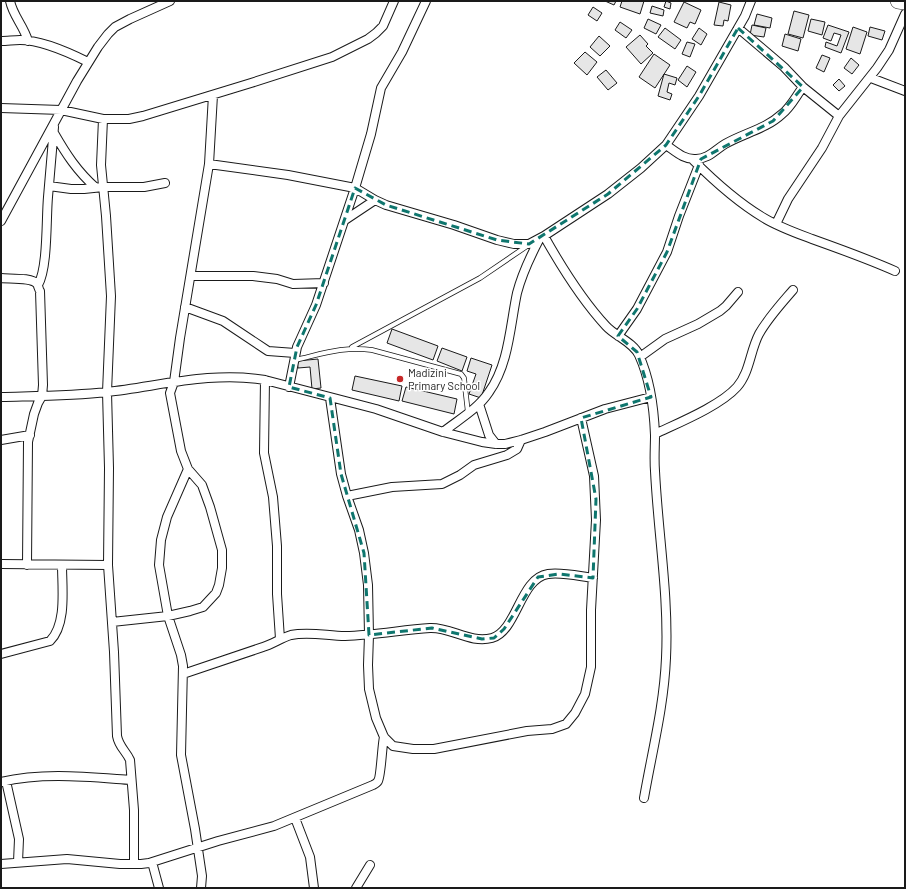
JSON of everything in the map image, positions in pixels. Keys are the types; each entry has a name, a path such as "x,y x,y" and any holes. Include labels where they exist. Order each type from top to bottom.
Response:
{"highway":[{"path":"898,1 905,2"}],"street":[{"path":"10,1 14,14 25,32 28,41"},
{"path":"1,221 61,110 98,47 115,27 170,1"},
{"path":"1,108 61,110 103,119 129,119 143,116 332,57 368,39 376,33 383,26 394,1"},
{"path":"289,387 298,342 316,305 345,220 371,134 381,88 402,52 426,1"},
{"path":"209,164 288,175 355,188 386,205 454,225 497,240 514,244 529,244 541,238 608,194 641,168 666,145 699,96 738,28 751,1"},
{"path":"776,224 788,199 822,148 840,116 871,78 889,50 905,14"},
{"path":"738,28 784,67 803,87 840,116"},
{"path":"1,41 28,41 64,51 88,62"},
{"path":"871,78 905,91"},
{"path":"618,336 637,309 667,252 696,162 725,144 765,126 783,114 803,87"},
{"path":"112,622 168,616 203,607 216,593 222,568 222,550 210,507 202,485 188,469 180,451 170,394 174,382 209,164 213,95"},
{"path":"103,119 99,187 106,216 111,296 107,392 109,468 108,565 117,736 118,743 127,753 130,760 134,810 134,864"},
{"path":"38,285 43,271 54,124"},
{"path":"54,133 72,164 80,173 99,187"},
{"path":"666,145 684,157 696,162 731,196 765,219 784,229 870,259 895,271"},
{"path":"49,186 71,189 99,187 144,187 165,183"},
{"path":"345,220 375,200"},
{"path":"541,238 577,290 607,328 637,352 646,372 651,397 655,434 655,470 665,602 666,656 664,689 644,798"},
{"path":"443,432 479,404 489,394 496,381 505,357 518,293 525,268 541,238"},
{"path":"190,276 253,276 277,279 293,284 324,283"},
{"path":"1,278 25,279 38,285 40,291 44,373 42,396 34,414 30,435 28,462 27,565"},
{"path":"655,434 698,414 725,397 737,387 745,374 759,334 793,290"},
{"path":"640,357 665,339 698,324 720,311 738,292"},
{"path":"185,307 223,321 268,351 295,356"},
{"path":"1,397 107,392 174,382 237,377 264,380 376,409 443,432 496,444 505,444 521,440 605,409 651,397"},
{"path":"264,380 264,452 273,497 277,546 277,594 280,639"},
{"path":"330,398 341,474 359,530 364,553 368,584 369,689 376,718 384,737 393,746 413,749 434,748 527,731 552,729 566,724 575,713 584,694 591,667 596,520 594,476 581,418"},
{"path":"479,404 489,435 496,444"},
{"path":"1,440 30,435"},
{"path":"347,496 392,487 442,484 460,475 474,465 499,459 508,455 517,449 521,440"},
{"path":"188,469 167,518 161,540 159,565 168,616 181,655 183,674 181,755 195,829 202,876 201,888"},
{"path":"1,564 108,565"},
{"path":"1,654 50,641 56,635 61,620 62,565"},
{"path":"183,674 266,646 292,635 369,635 432,628 462,636 482,639 494,638 504,629 531,584 538,577 547,574 559,574 593,578"},
{"path":"1,864 67,860 134,864 152,862 197,847 274,826 373,785 378,781 384,737"},
{"path":"18,862 19,839 3,782 19,778 52,776 131,780"},
{"path":"295,818 310,857 314,888"},
{"path":"152,862 159,888"},
{"path":"356,888 370,865"}],"lane":[{"path":"350,348 480,278 529,244"},
{"path":"295,356 350,348 372,350 461,374 464,378 468,413"}],"highlighted area":[{"path":"738,28 803,87 773,121 701,159 667,252 637,309 618,336 637,352 651,397 581,418 596,499 593,578 559,574 538,577 504,629 494,638 482,639 432,628 369,635 364,553 341,474 330,398 289,387 297,347 316,305 355,188 386,205 497,240 529,244 608,194 666,145 699,96"}],"building":[{"path":"605,1 616,1 614,5"},
{"path":"622,1 644,1 640,14 620,7"},
{"path":"666,1 671,3 670,9 664,7"},
{"path":"684,2 701,10 695,24 690,22 687,28 674,22"},
{"path":"719,2 731,5 728,21 724,20 723,26 714,25"},
{"path":"652,6 664,10 663,16 650,13"},
{"path":"593,7 602,13 597,21 588,15"},
{"path":"794,11 809,15 803,38 788,34"},
{"path":"757,14 772,18 770,28 754,25"},
{"path":"648,19 661,25 656,34 644,28"},
{"path":"811,19 825,22 822,35 808,31"},
{"path":"620,22 632,30 626,38 615,30"},
{"path":"752,25 766,28 764,37 750,35"},
{"path":"828,25 849,32 841,53 825,47 826,42 837,46 841,35 834,33 831,41 823,38"},
{"path":"853,27 867,32 860,54 846,49"},
{"path":"870,27 885,31 882,40 868,36"},
{"path":"665,28 681,40 675,49 658,37"},
{"path":"699,28 707,34 701,45 692,39"},
{"path":"785,34 801,39 798,51 782,46"},
{"path":"640,35 648,44 646,46 653,53 641,64 626,47"},
{"path":"599,36 610,46 600,56 590,47"},
{"path":"687,42 695,44 690,57 682,54"},
{"path":"585,52 597,62 587,75 574,63"},
{"path":"654,54 670,65 655,88 639,77"},
{"path":"822,55 830,58 824,72 816,68"},
{"path":"851,58 859,65 852,74 844,68"},
{"path":"687,66 696,72 687,87 678,80"},
{"path":"606,70 617,83 608,90 597,77"},
{"path":"664,74 677,78 675,85 669,83 667,92 672,94 670,100 658,96"},
{"path":"839,79 845,86 839,91 833,85"},
{"path":"392,329 438,346 433,360 387,343"},
{"path":"442,348 467,357 462,371 437,361"},
{"path":"471,358 492,365 481,398 469,394 476,374 467,371"},
{"path":"318,359 321,388 312,389 310,367 298,368 297,361"},
{"path":"355,376 402,386 399,401 352,390"},
{"path":"406,387 457,399 454,414 402,401"}],"place":[{"name":"Madizini Primary School","path":"400,379"}]}
